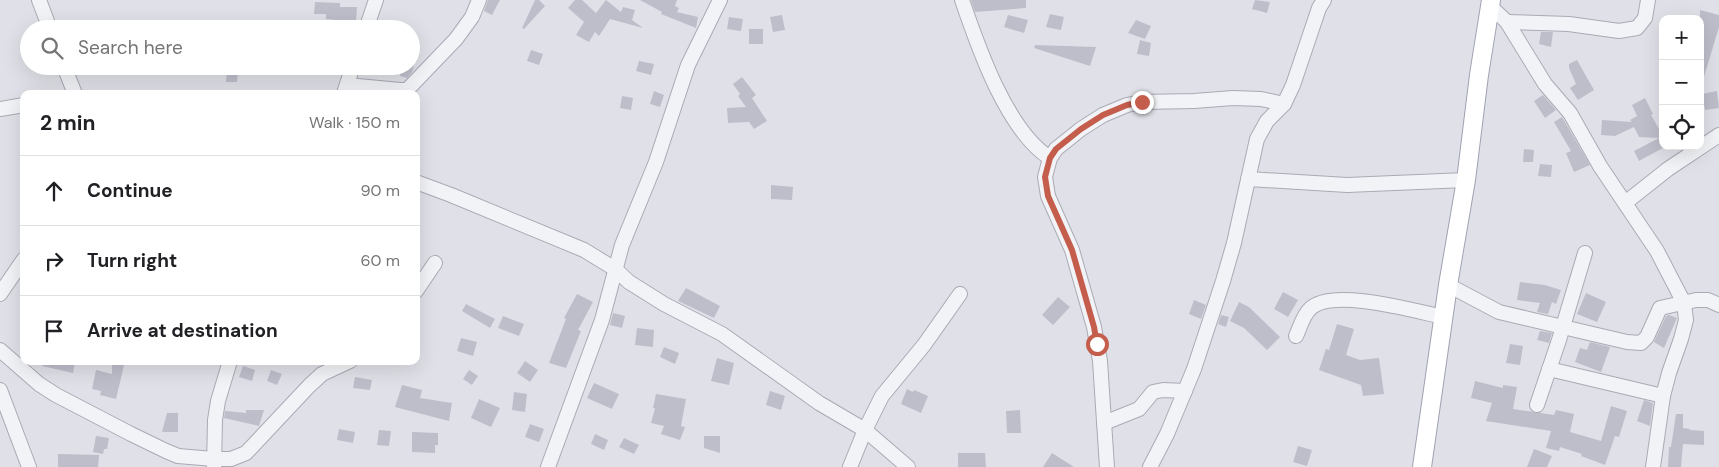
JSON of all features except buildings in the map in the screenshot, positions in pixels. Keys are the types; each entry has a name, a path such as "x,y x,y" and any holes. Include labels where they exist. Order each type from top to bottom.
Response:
{"main road":[{"path":"1422,467 1491,3"}],"street":[{"path":"39,0 47,20"},
{"path":"369,20 376,0"},
{"path":"350,75 345,90 407,90 456,40 472,17 479,0"},
{"path":"548,467 602,320 622,245 656,162 688,65 720,0"},
{"path":"962,0 988,70 1001,98 1029,140 1041,153 1050,158"},
{"path":"1150,467 1167,434 1194,369 1223,281 1234,243 1257,139 1267,121 1284,104 1293,85 1319,8 1324,0"},
{"path":"1507,22 1569,24 1618,30 1637,28 1645,18 1648,0"},
{"path":"1491,3 1507,22 1544,84 1570,113 1600,166 1657,251 1684,303 1686,320 1662,396 1653,467"},
{"path":"68,75 73,90"},
{"path":"1107,467 1102,374 1094,327 1072,250 1048,196 1045,177 1050,158 1056,149 1081,129 1103,115 1127,105 1142,102 1233,98 1261,99 1284,104"},
{"path":"0,109 20,106"},
{"path":"1625,203 1668,169 1719,135"},
{"path":"1248,179 1347,185 1466,180"},
{"path":"420,183 584,250 664,304 722,334 783,378 865,430 908,467"},
{"path":"1536,405 1585,253"},
{"path":"420,285 435,262"},
{"path":"0,294 20,265"},
{"path":"1448,285 1498,312 1627,342 1641,343 1647,337 1660,308 1708,300 1719,305"},
{"path":"850,467 865,430 882,396 924,345 960,294"},
{"path":"1296,336 1309,309 1322,301 1354,299 1444,317"},
{"path":"0,350 56,395 166,452 214,463 246,453 315,380 322,374 341,365"},
{"path":"214,463 215,420 218,401 229,365"},
{"path":"1549,369 1662,396"},
{"path":"0,390 29,467"},
{"path":"1104,423 1139,409 1153,392 1163,390 1185,391"}],"route":[{"path":"1097,344 1072,250 1048,196 1045,177 1050,158 1056,149 1081,129 1103,115 1127,105 1142,102"}]}
